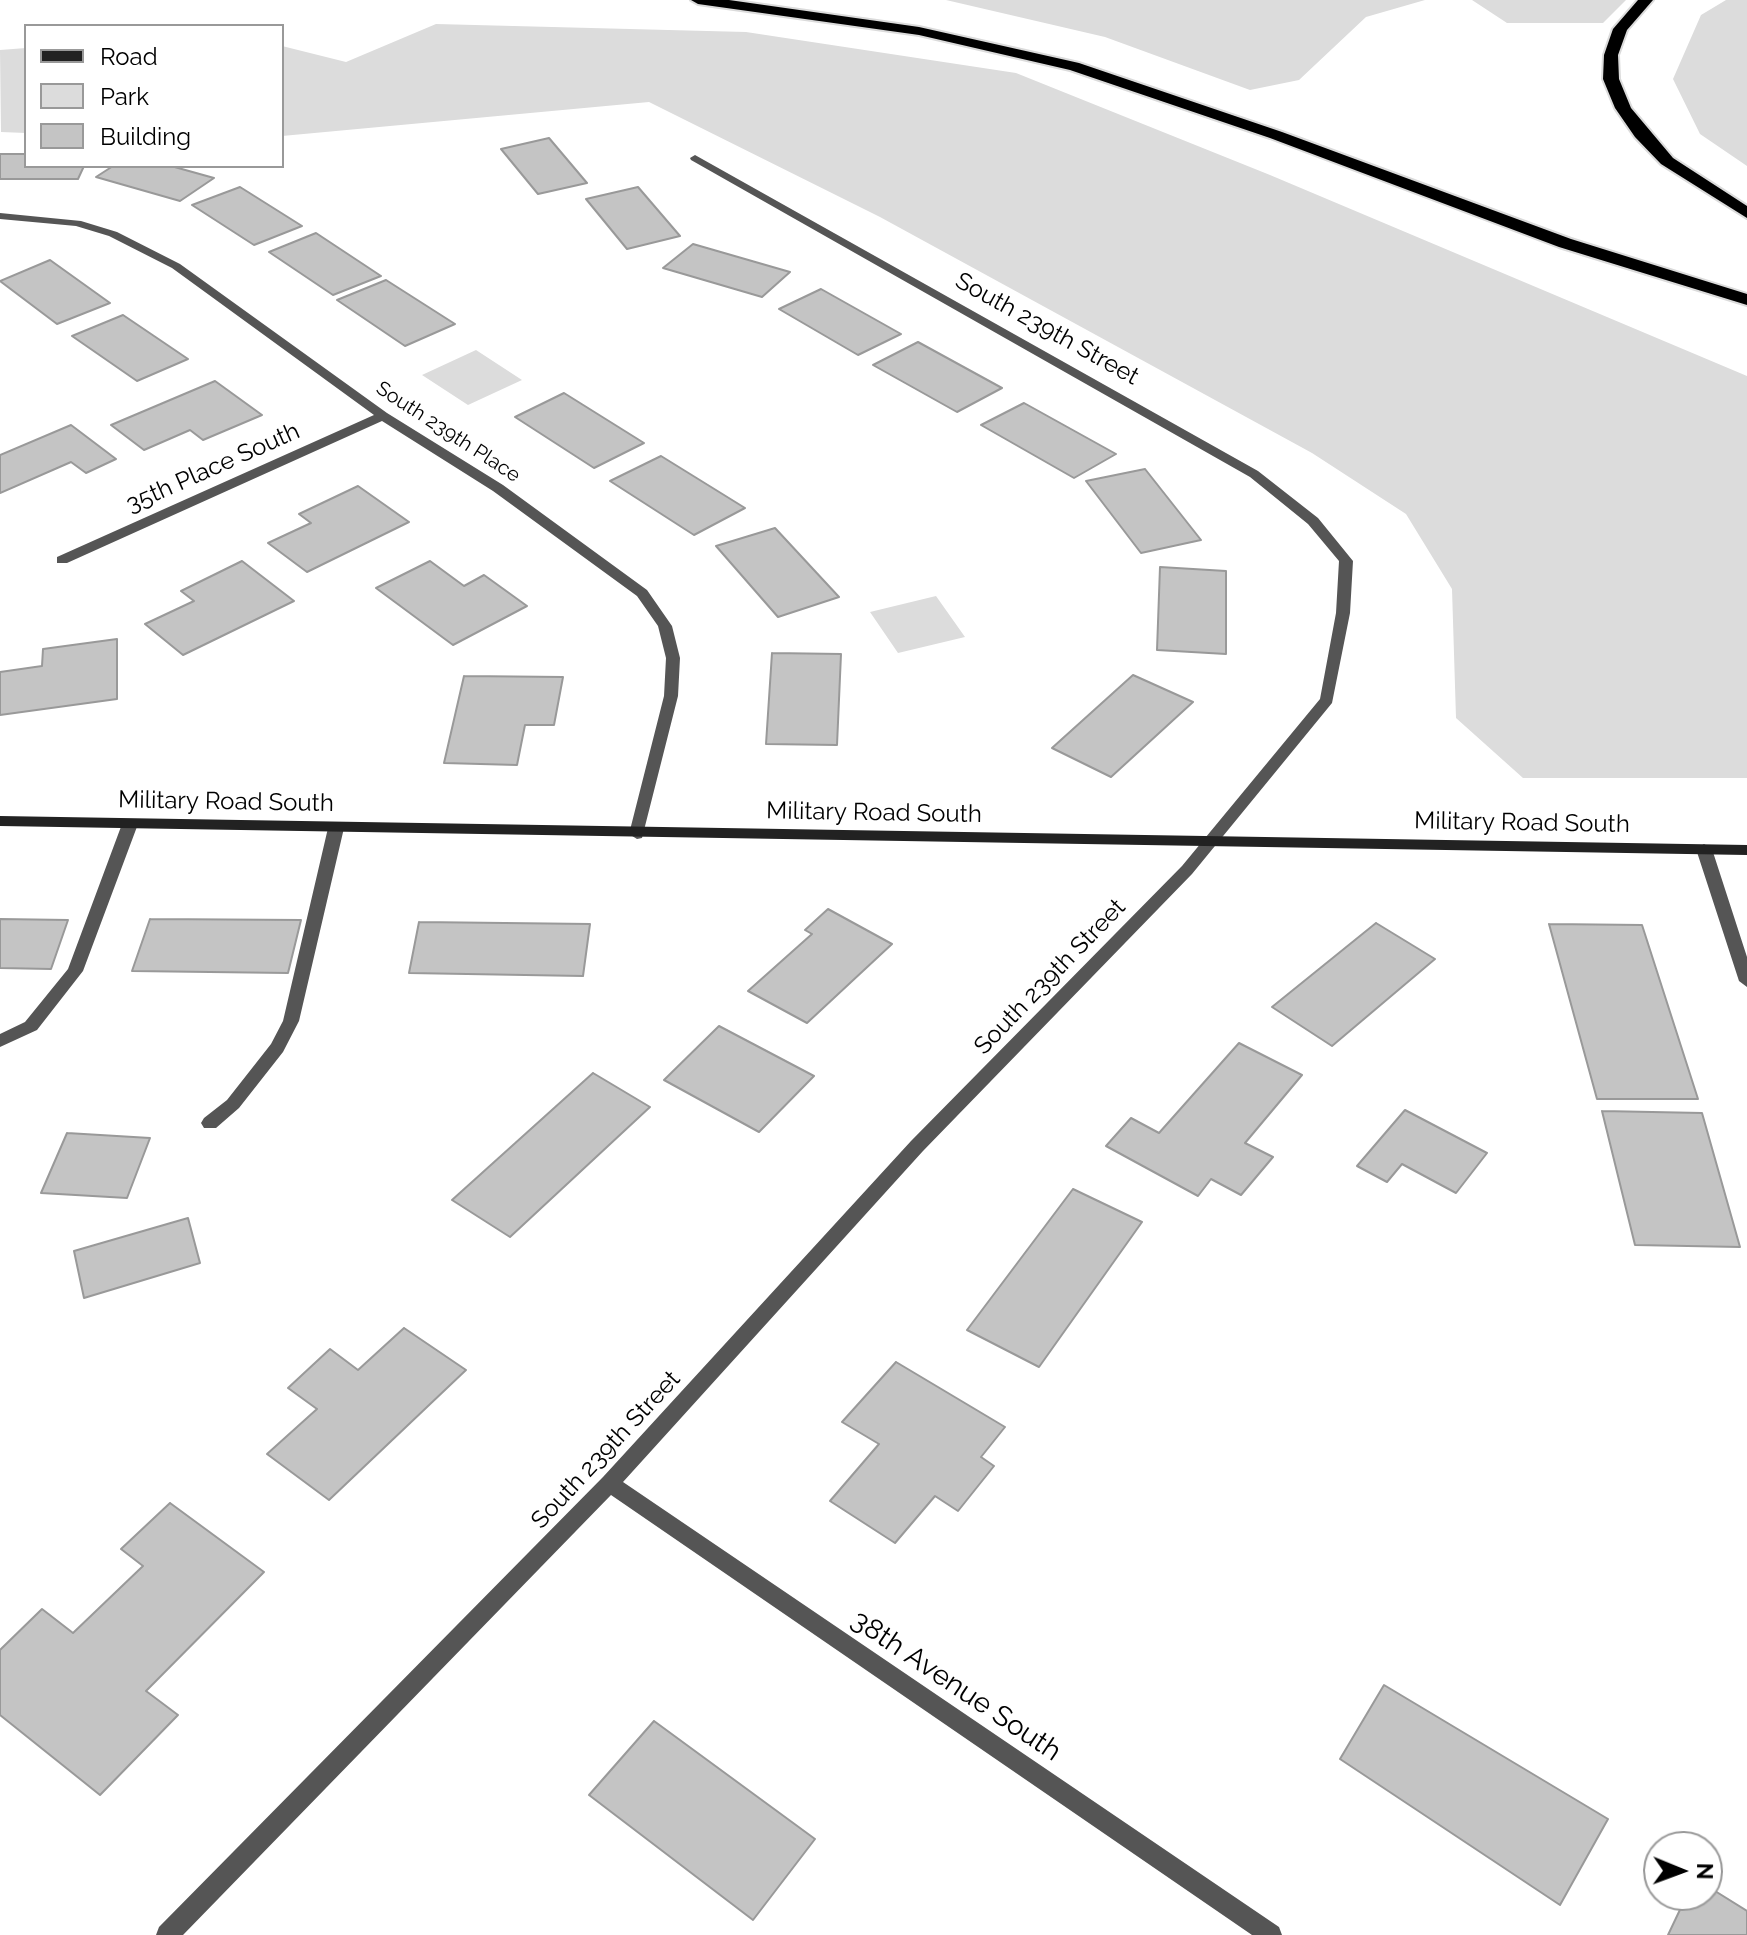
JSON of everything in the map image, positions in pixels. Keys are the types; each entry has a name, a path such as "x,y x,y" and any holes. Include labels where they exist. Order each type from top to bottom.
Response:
{"highway":[{"path":"698,0 919,31 1074,66 1276,135 1565,243 1747,300"},
{"path":"1646,0 1620,29 1611,55 1611,79 1623,108 1641,134 1667,161 1747,213"}],"main road":[{"name":"Military Road South","path":"0,821 637,834 1747,850"}],"street":[{"name":"South 239th Street","path":"167,1935 610,1483 917,1146 1187,870 1327,700 1343,613 1346,561 1313,521 1254,474 695,158"},
{"name":"South 239th Place","path":"0,216 77,223 147,250 176,266 383,416 558,530 642,593 658,611 673,658 671,696 637,834"},
{"name":"35th Place South","path":"62,560 383,416"},
{"path":"0,1041 31,1026 75,971 130,824"},
{"path":"210,1123 233,1104 277,1048 291,1021 336,828"},
{"path":"1704,849 1747,981"},
{"name":"38th Avenue South","path":"610,1483 1271,1935"}],"green space":[{"path":"946,0 1425,0 1366,17 1299,80 1250,90 1105,37"},
{"path":"1472,0 1626,0 1603,23 1507,23"},
{"path":"1726,0 1747,0 1747,166 1700,134 1673,79 1701,15"},
{"path":"436,24 746,32 1016,73 1270,175 1747,376 1747,778 1523,778 1456,718 1452,589 1406,514 1312,453 880,217 649,102 284,136 284,46 346,62"},
{"path":"24,48 24,133 1,132 0,50"},
{"path":"476,350 522,380 468,405 422,375"},
{"path":"936,596 965,637 898,653 870,612"}],"building":[{"path":"549,138 587,183 538,194 501,149"},
{"path":"0,154 24,154 24,168 83,168 78,179 0,179"},
{"path":"110,168 178,168 214,178 180,201 96,177"},
{"path":"240,187 302,226 254,245 192,205"},
{"path":"638,187 680,236 627,249 586,199"},
{"path":"316,233 381,276 333,295 269,252"},
{"path":"693,244 790,272 762,297 663,268"},
{"path":"50,260 110,303 57,324 0,281"},
{"path":"386,280 455,324 405,346 337,300"},
{"path":"821,289 901,334 858,355 779,309"},
{"path":"123,315 188,359 137,381 72,336"},
{"path":"918,342 1002,388 957,412 873,365"},
{"path":"215,381 262,415 203,440 190,430 144,450 111,425"},
{"path":"564,393 644,443 594,468 515,417"},
{"path":"1024,403 1116,454 1074,478 981,425"},
{"path":"71,425 116,459 86,473 71,462 0,493 0,455"},
{"path":"661,456 745,508 694,535 610,481"},
{"path":"1145,469 1201,540 1141,553 1086,481"},
{"path":"358,486 409,522 307,572 268,543 311,523 299,514"},
{"path":"775,528 839,597 778,617 716,546"},
{"path":"242,561 294,601 183,655 145,624 194,601 181,591"},
{"path":"430,561 464,586 484,575 527,606 453,645 376,588"},
{"path":"1160,567 1226,571 1226,654 1157,650"},
{"path":"117,639 117,699 0,715 0,672 42,666 43,649"},
{"path":"772,653 841,654 837,745 766,744"},
{"path":"1133,675 1193,702 1111,777 1052,748"},
{"path":"464,676 563,677 554,725 525,725 517,765 444,763"},
{"path":"828,909 892,944 807,1023 748,991 812,934 805,930"},
{"path":"0,919 68,920 51,969 0,968"},
{"path":"150,919 301,920 288,973 132,971"},
{"path":"419,922 590,924 583,976 409,973"},
{"path":"1376,923 1435,959 1332,1046 1272,1007"},
{"path":"1549,924 1642,925 1698,1099 1597,1099"},
{"path":"719,1026 814,1076 759,1132 664,1080"},
{"path":"1239,1043 1302,1075 1245,1143 1273,1157 1241,1195 1211,1179 1198,1196 1106,1146 1131,1118 1159,1133"},
{"path":"593,1073 650,1107 510,1237 452,1200"},
{"path":"1405,1110 1487,1153 1456,1193 1402,1164 1387,1182 1357,1166"},
{"path":"1602,1111 1702,1113 1740,1247 1635,1245"},
{"path":"67,1133 150,1138 127,1198 41,1193"},
{"path":"1073,1189 1142,1222 1039,1367 967,1330"},
{"path":"188,1218 200,1263 84,1298 74,1251"},
{"path":"404,1328 466,1370 329,1500 267,1454 317,1409 288,1388 330,1349 358,1370"},
{"path":"896,1362 1005,1427 981,1457 994,1466 958,1511 935,1496 895,1543 830,1501 879,1444 842,1422"},
{"path":"170,1503 264,1572 146,1691 178,1715 100,1795 0,1715 0,1650 42,1609 73,1633 143,1566 121,1549"},
{"path":"1384,1685 1608,1819 1560,1905 1340,1759"},
{"path":"654,1721 815,1839 753,1920 589,1795"},
{"path":"1723,1896 1747,1911 1747,1935 1668,1935 1679,1911 1723,1911"}]}
